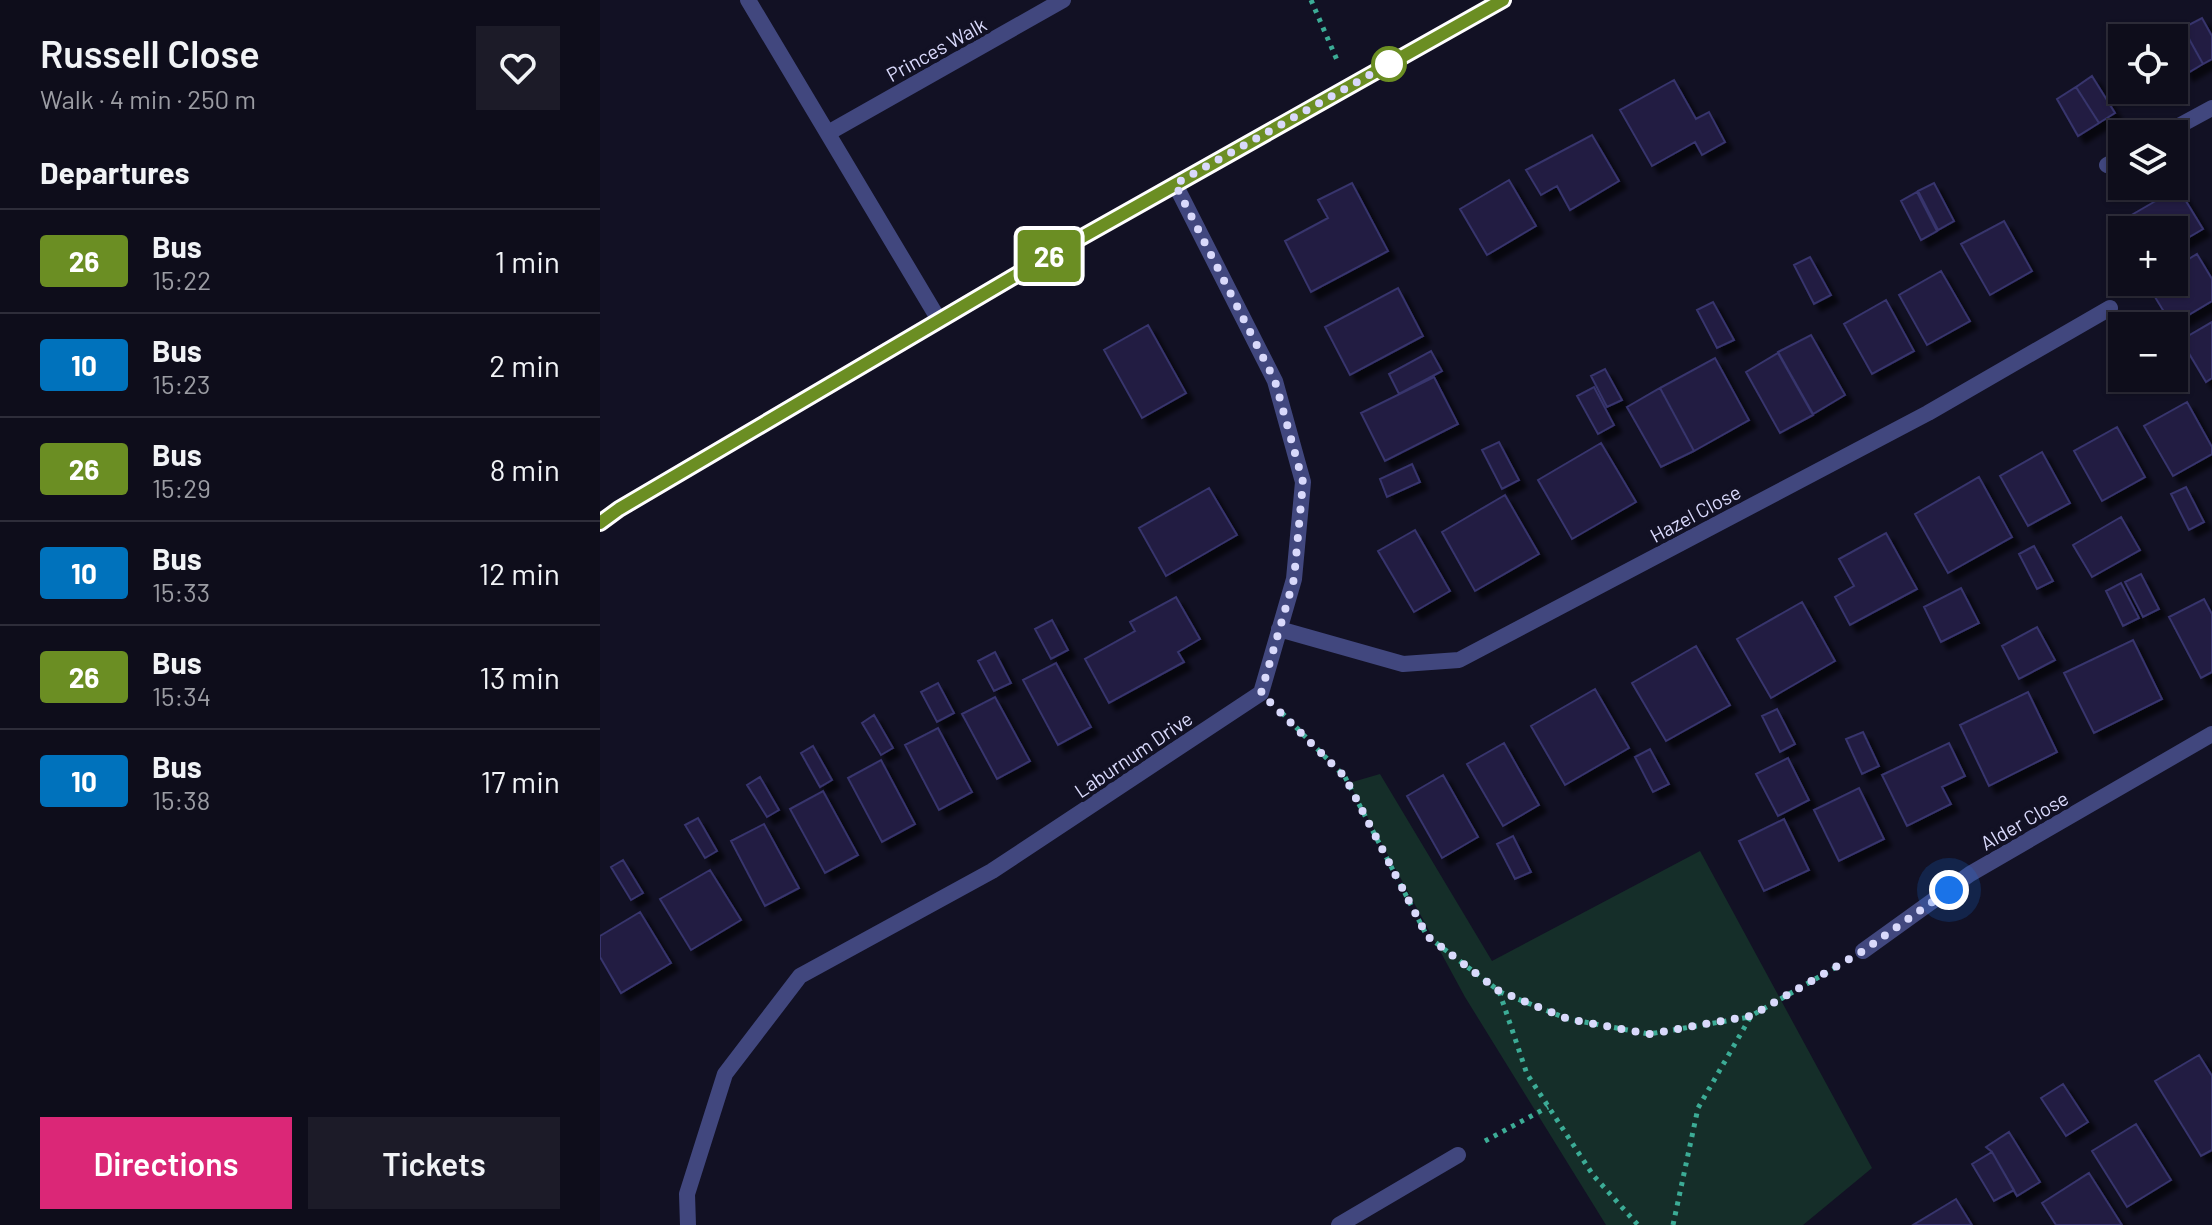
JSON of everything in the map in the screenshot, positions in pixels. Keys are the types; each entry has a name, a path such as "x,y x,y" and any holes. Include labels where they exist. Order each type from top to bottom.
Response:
{"street":[{"path":"748,0 939,320"},
{"name":"Princes Walk","path":"828,133 1063,0"},
{"path":"600,523 939,320 1503,0"},
{"path":"2188,121 2212,108"},
{"path":"1175,184 1275,381 1303,482 1294,579 1261,693"},
{"name":"Hazel Close","path":"1279,629 1403,664 1459,660 1928,413 2110,308"},
{"name":"Laburnum Drive","path":"688,1225 687,1194 725,1074 800,976 992,871 1261,693"},
{"name":"Alder Close","path":"1863,951 1970,874 2212,734"},
{"path":"1339,1225 1458,1155"}],"path":[{"path":"1311,0 1350,86"},
{"path":"1261,693 1345,777 1427,936 1499,991 1568,1019 1649,1034 1751,1016 1863,951"},
{"path":"1499,991 1527,1074 1593,1175 1638,1225"},
{"path":"1673,1225 1698,1108 1751,1016"},
{"path":"1458,1155 1548,1107"}],"green space":[{"path":"1380,774 1492,961 1700,851 1872,1168 1803,1225 1606,1225 1465,997 1349,783"}],"building":[{"path":"2202,18 2212,36 2212,59 2203,64 2188,37 2188,25"},
{"path":"2188,37 2203,64 2188,73"},
{"path":"2092,76 2115,113 2099,123 2076,87"},
{"path":"1674,80 1696,119 1709,112 1725,142 1702,155 1695,142 1652,166 1620,110"},
{"path":"2076,87 2099,123 2078,136 2057,99"},
{"path":"1592,135 1619,181 1570,210 1557,186 1541,195 1526,170"},
{"path":"1509,180 1536,226 1487,255 1460,209"},
{"path":"1352,183 1388,251 1311,292 1285,241 1328,218 1318,200"},
{"path":"1934,183 1954,221 1938,230 1918,191"},
{"path":"1917,192 1937,231 1921,240 1901,201"},
{"path":"2157,200 2185,200 2203,229 2188,238 2188,216 2130,216"},
{"path":"2004,221 2032,271 1990,295 1961,244"},
{"path":"2197,254 2212,279 2212,301 2188,315 2188,312 2164,312 2154,296 2188,296 2188,259"},
{"path":"1810,257 1831,295 1814,304 1794,265"},
{"path":"1941,271 1970,321 1927,345 1899,295"},
{"path":"1398,288 1423,336 1350,375 1325,327"},
{"path":"1886,300 1914,351 1872,374 1844,324"},
{"path":"1713,302 1734,340 1717,348 1697,310"},
{"path":"2212,322 2212,378 2206,382 2188,352 2188,336"},
{"path":"1148,325 1186,393 1142,418 1104,350"},
{"path":"1811,335 1845,395 1813,414 1778,352"},
{"path":"1431,351 1442,371 1399,394 1389,374"},
{"path":"1778,353 1813,415 1780,433 1746,372"},
{"path":"1715,358 1749,420 1694,451 1660,388"},
{"path":"1605,369 1622,400 1607,407 1591,376"},
{"path":"1434,377 1458,424 1385,461 1361,413"},
{"path":"1594,387 1614,425 1598,434 1577,396"},
{"path":"1660,388 1694,451 1661,467 1627,407"},
{"path":"2187,402 2212,447 2212,454 2173,476 2144,426"},
{"path":"2117,427 2145,477 2102,501 2074,451"},
{"path":"1499,442 1519,480 1502,489 1482,450"},
{"path":"1601,443 1636,502 1572,539 1538,480"},
{"path":"2042,452 2070,503 2028,526 2000,476"},
{"path":"1412,464 1420,482 1387,497 1380,479"},
{"path":"1979,477 2012,537 1948,573 1915,514"},
{"path":"2186,487 2204,522 2189,530 2171,494"},
{"path":"1209,488 1237,535 1166,576 1139,528"},
{"path":"1505,495 1539,554 1475,591 1442,532"},
{"path":"2121,517 2140,550 2092,577 2073,545"},
{"path":"1415,530 1450,591 1414,612 1378,551"},
{"path":"1886,533 1917,589 1850,625 1835,597 1854,586 1839,559"},
{"path":"2034,546 2053,581 2037,589 2019,554"},
{"path":"2141,574 2159,609 2143,617 2125,582"},
{"path":"2121,583 2139,618 2123,626 2106,591"},
{"path":"1961,588 1979,623 1941,642 1924,607"},
{"path":"1176,597 1200,639 1178,652 1184,662 1109,703 1085,659 1135,631 1130,622"},
{"path":"2204,599 2212,614 2212,672 2201,678 2169,617"},
{"path":"1802,602 1835,661 1771,698 1737,639"},
{"path":"1052,620 1068,650 1051,659 1035,629"},
{"path":"2037,627 2055,660 2019,679 2002,646"},
{"path":"2133,640 2162,699 2094,733 2064,673"},
{"path":"1696,646 1730,705 1666,741 1632,683"},
{"path":"995,652 1011,683 994,691 978,661"},
{"path":"1056,663 1091,727 1058,745 1023,680"},
{"path":"938,683 954,713 937,722 921,692"},
{"path":"1595,689 1629,748 1565,785 1531,726"},
{"path":"2028,692 2057,752 1989,786 1960,725"},
{"path":"995,697 1030,761 997,779 962,714"},
{"path":"1777,709 1795,744 1780,752 1762,716"},
{"path":"874,715 893,748 881,755 862,723"},
{"path":"938,728 972,792 939,810 905,745"},
{"path":"1863,732 1879,766 1862,774 1846,739"},
{"path":"1504,743 1539,805 1503,826 1467,764"},
{"path":"1949,743 1965,776 1942,787 1951,804 1907,826 1882,775"},
{"path":"813,746 832,780 820,787 801,753"},
{"path":"1650,749 1669,784 1653,792 1635,757"},
{"path":"1788,758 1809,800 1778,816 1756,774"},
{"path":"881,760 915,824 882,842 848,778"},
{"path":"1443,775 1478,837 1442,858 1407,796"},
{"path":"760,777 779,810 767,817 747,785"},
{"path":"1859,788 1884,839 1839,861 1814,810"},
{"path":"823,791 858,855 825,873 790,809"},
{"path":"698,818 717,851 705,858 685,825"},
{"path":"1784,819 1809,870 1764,891 1739,841"},
{"path":"764,824 799,888 765,906 731,841"},
{"path":"1513,836 1531,872 1515,879 1497,844"},
{"path":"623,860 643,893 631,900 611,867"},
{"path":"710,870 741,920 691,950 660,899"},
{"path":"640,912 671,963 621,993 600,957 600,936"},
{"path":"2199,1055 2212,1076 2212,1150 2201,1156 2155,1081"},
{"path":"2063,1084 2088,1122 2066,1136 2041,1098"},
{"path":"2136,1124 2171,1180 2127,1207 2092,1151"},
{"path":"2009,1132 2040,1182 2017,1196 1986,1147"},
{"path":"1992,1152 2014,1190 1994,1201 1972,1164"},
{"path":"2089,1173 2122,1225 2056,1225 2042,1203"},
{"path":"1956,1199 1972,1225 1913,1225"}],"bus line":[{"name":"26","path":"600,523 1052,254 1503,0"}],"route":[{"path":"1389,64 1398,59 1175,184 1275,381 1303,482 1294,579 1261,693 1345,777 1427,936 1499,991 1568,1019 1649,1034 1751,1016 1863,951 1949,890"}]}
